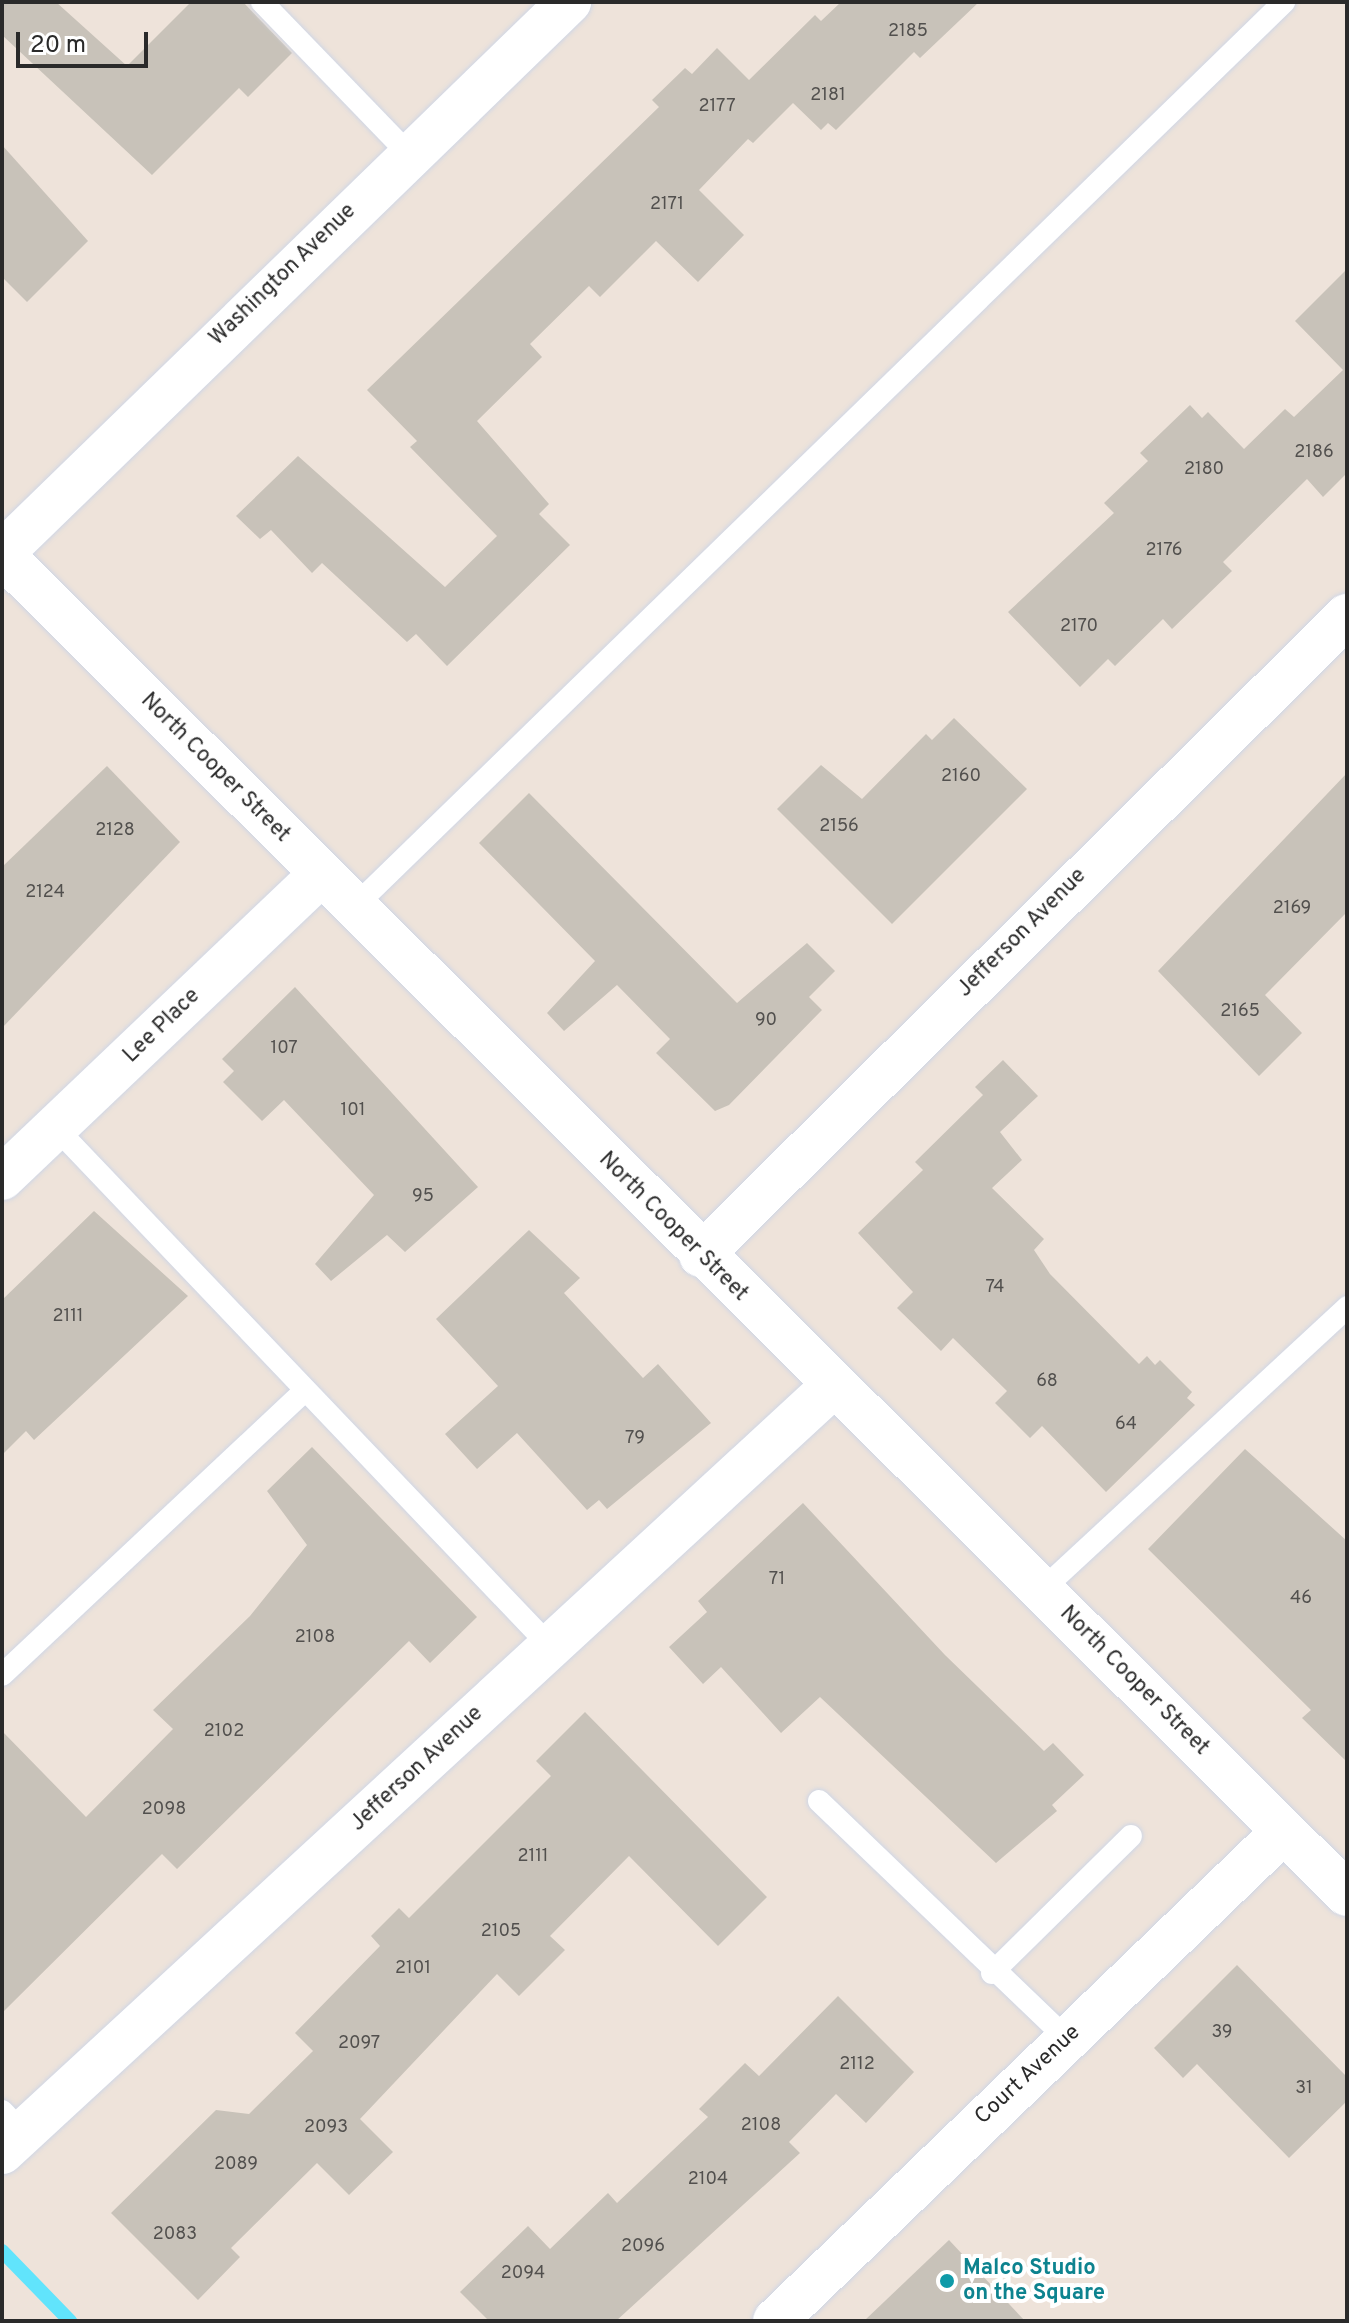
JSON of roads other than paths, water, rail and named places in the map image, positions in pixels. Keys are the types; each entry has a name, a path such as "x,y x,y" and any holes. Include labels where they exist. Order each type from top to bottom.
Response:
{"street":[{"name":"Washington Avenue","path":"2,554 409,154 569,2"},
{"name":"North Cooper Street","path":"2,554 832,1387 1043,1589 1347,1893"},
{"name":"Jefferson Avenue","path":"701,1255 1347,616"},
{"name":"Lee Place","path":"2,1178 321,874"},
{"name":"Jefferson Avenue","path":"9,2132 550,1646 832,1387"},
{"name":"Court Avenue","path":"775,2321 1283,1832"}],"lane":[{"path":"262,2 409,154"},
{"path":"354,907 1284,2"},
{"path":"55,1127 550,1646"},
{"path":"1043,1589 1347,1307"},
{"path":"2,1675 305,1390"},
{"path":"819,1801 992,1973 1067,2039"},
{"path":"992,1973 1131,1836"}],"waterway":[{"path":"2,2251 70,2321"}],"place":[{"name":"Malco Studio on the Square","path":"947,2281"}]}
